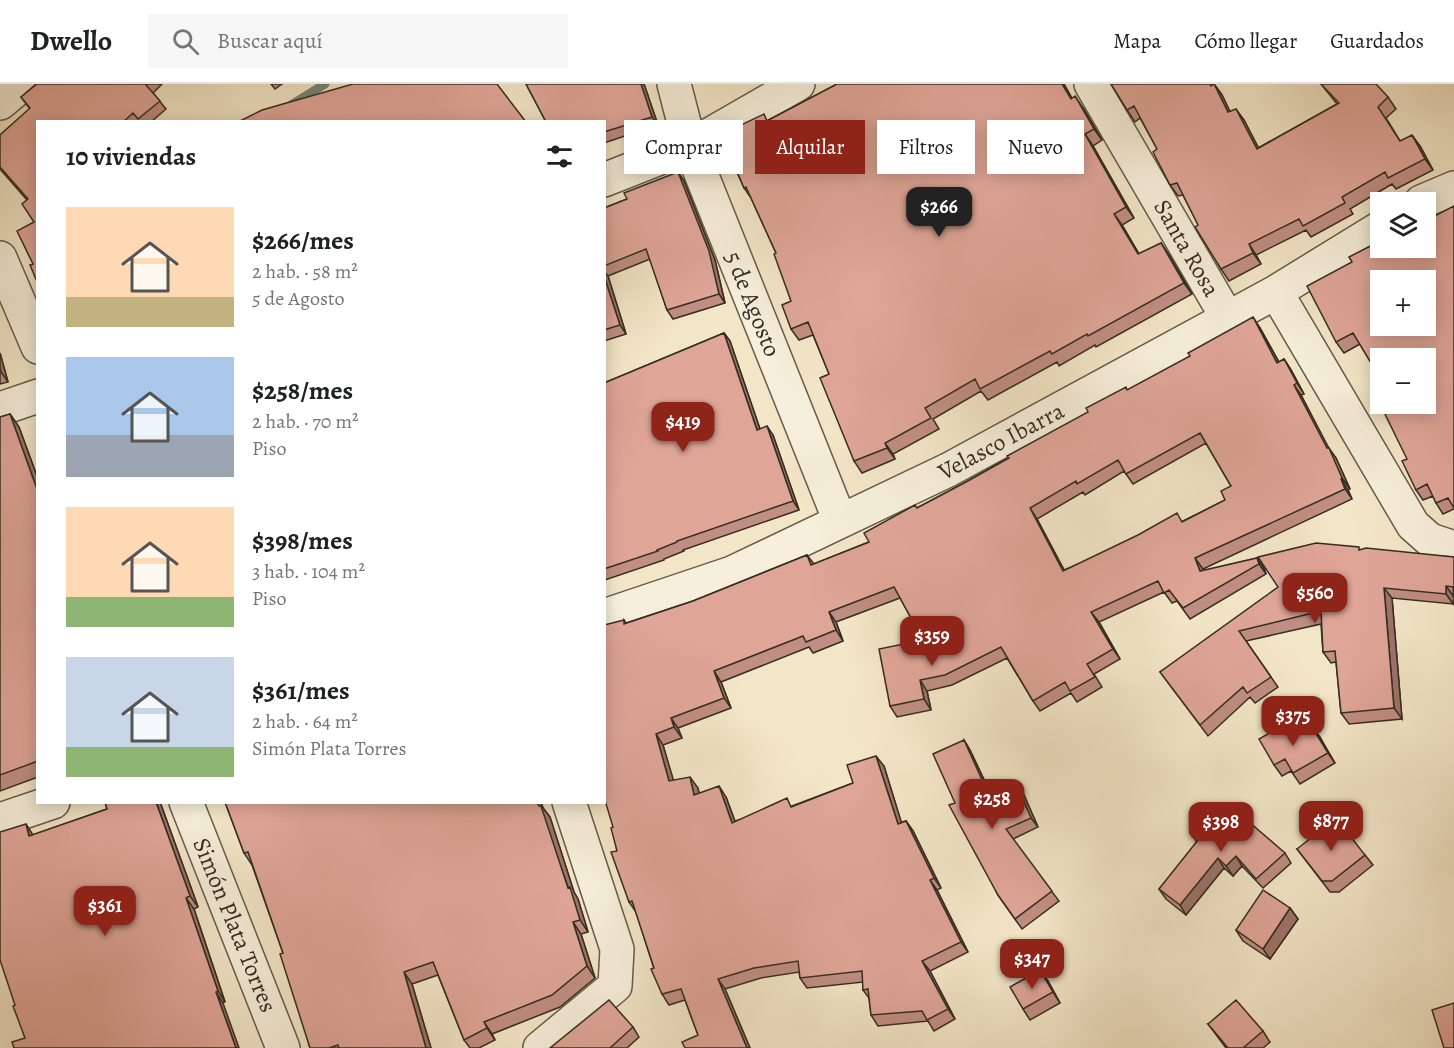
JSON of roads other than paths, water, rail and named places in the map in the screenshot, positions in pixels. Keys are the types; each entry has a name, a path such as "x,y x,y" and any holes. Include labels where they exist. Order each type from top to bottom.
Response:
{"street":[{"path":"0,103 23,84"},
{"name":"5 de Agosto","path":"674,84 683,120"},
{"path":"735,120 798,84"},
{"name":"Santa Rosa","path":"1091,84 1228,319"},
{"path":"606,179 624,172"},
{"name":"5 de Agosto","path":"701,174 840,521"},
{"path":"1436,196 1454,188"},
{"name":"Velasco Ibarra","path":"606,615 732,573 948,470 1228,319 1370,234"},
{"path":"0,258 36,342"},
{"path":"1276,292 1413,525 1430,540 1454,548"},
{"path":"0,409 36,397"},
{"path":"0,820 47,804"},
{"name":"Simón Plata Torres","path":"187,804 283,1048"},
{"path":"540,1048 615,986 617,949 570,804"}],"waterway":[{"path":"291,105 325,84"}]}
